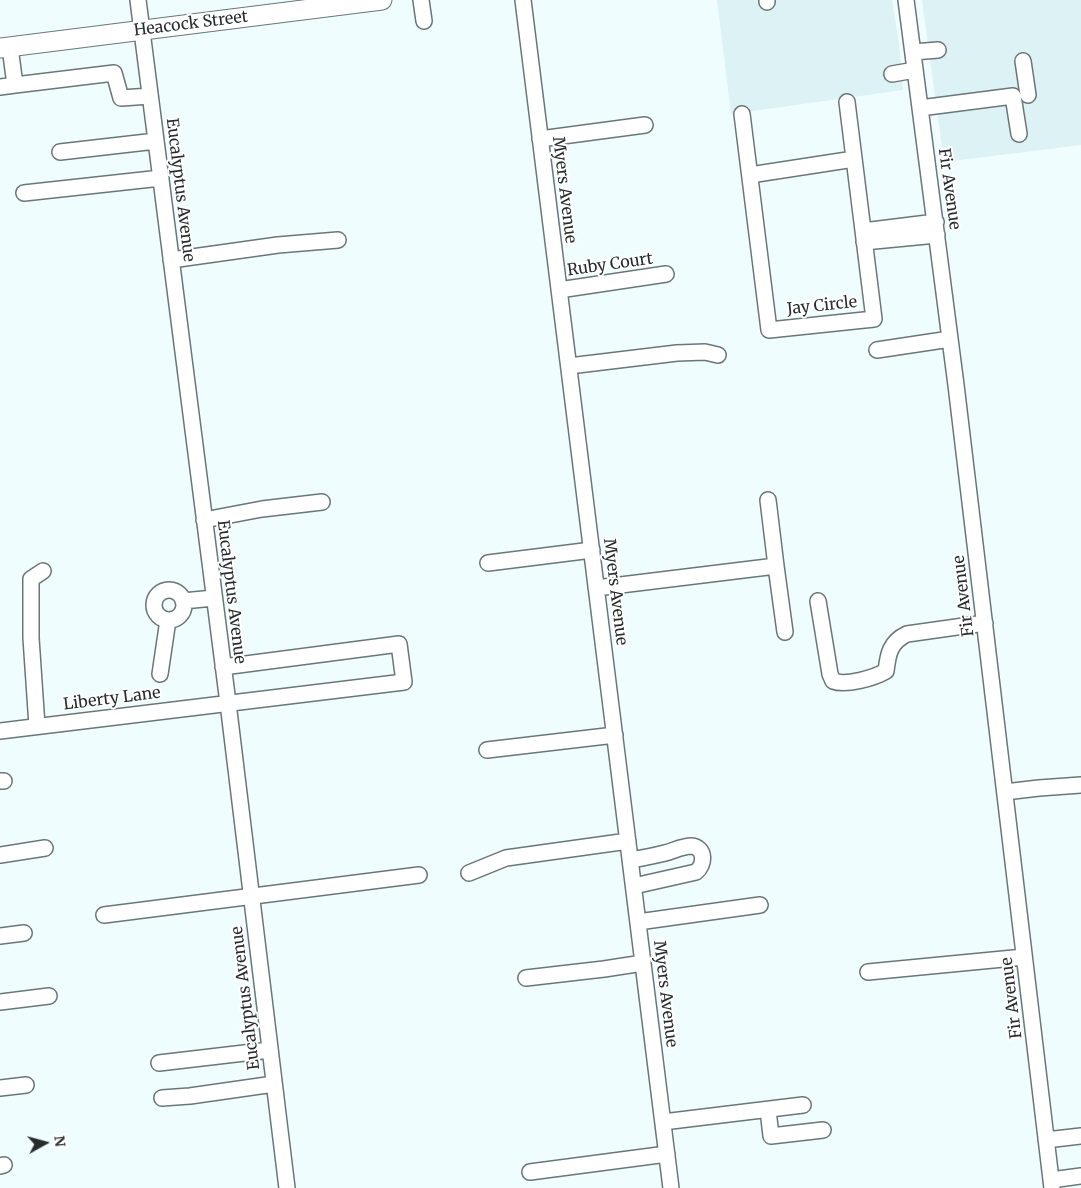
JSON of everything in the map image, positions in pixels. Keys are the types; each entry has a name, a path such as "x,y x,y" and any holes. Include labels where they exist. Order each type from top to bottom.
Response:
{"main road":[{"name":"Heacock Street","path":"5,47 346,2 382,0"}],"street":[{"name":"Eucalyptus Avenue","path":"138,0 228,703 287,1188"},
{"path":"421,0 424,21"},
{"name":"Myers Avenue","path":"523,0 672,1188"},
{"name":"Fir Avenue","path":"906,0 937,228 1052,1184"},
{"path":"5,47 15,84"},
{"path":"913,52 938,50"},
{"path":"1022,61 1028,95"},
{"path":"892,74 915,70"},
{"path":"0,87 114,74 121,98 150,96"},
{"path":"920,108 1013,96 1019,134"},
{"name":"Jay Circle","path":"742,114 769,330 874,318 847,102"},
{"path":"540,139 645,125"},
{"path":"60,152 156,142"},
{"path":"750,176 854,160"},
{"path":"24,193 161,178"},
{"path":"864,236 937,228"},
{"path":"171,260 278,245 338,240"},
{"name":"Ruby Court","path":"559,290 666,274"},
{"path":"877,350 950,340"},
{"path":"569,366 677,353 705,352 718,355"},
{"path":"768,500 785,632"},
{"path":"204,520 262,509 322,502"},
{"path":"488,563 592,550"},
{"path":"596,588 776,566"},
{"path":"37,726 31,638 31,579 43,570"},
{"path":"168,589 177,592 183,601 183,610 177,618 168,620 155,612 154,602 158,593 168,589"},
{"path":"183,601 214,598"},
{"path":"818,600 830,674 833,681 838,683 865,680 886,671 888,654 897,638 907,634 984,623"},
{"path":"160,674 168,620"},
{"name":"Liberty Lane","path":"0,731 404,682 399,644 223,667"},
{"path":"487,750 615,735"},
{"path":"1005,792 1081,785"},
{"path":"469,873 506,858 628,841"},
{"path":"630,860 650,857 690,846 698,848 703,856 703,863 696,872 634,886"},
{"path":"0,855 45,848"},
{"path":"104,915 419,875"},
{"path":"638,922 760,905"},
{"path":"0,936 24,933"},
{"path":"868,972 1024,956"},
{"path":"526,978 643,963"},
{"path":"0,1002 49,996"},
{"path":"159,1063 270,1050"},
{"path":"162,1098 274,1084"},
{"path":"0,1088 26,1085"},
{"path":"663,1122 802,1105"},
{"path":"768,1110 771,1136 823,1130"},
{"path":"1046,1140 1081,1136"},
{"path":"530,1172 667,1154"},
{"path":"1052,1184 1081,1176"}],"shaded area":[{"path":"717,0 892,0 899,44 903,90 731,114"},
{"path":"922,0 1081,0 1081,145 944,162"}]}
